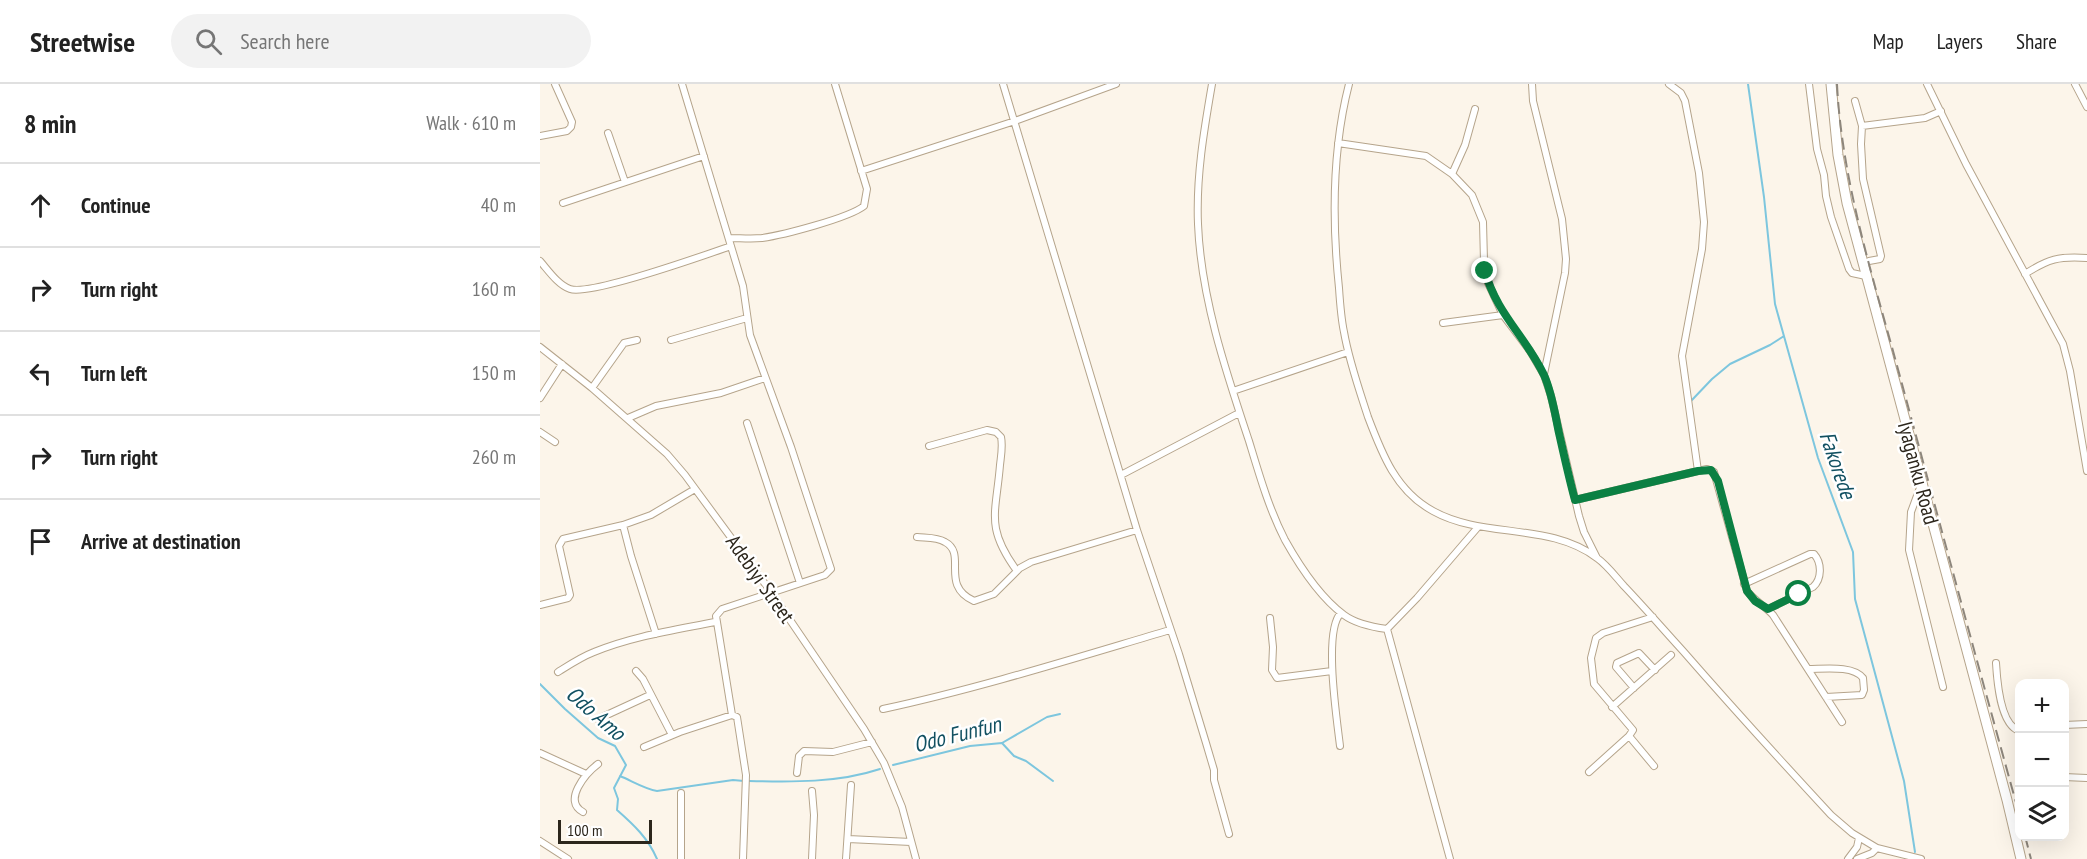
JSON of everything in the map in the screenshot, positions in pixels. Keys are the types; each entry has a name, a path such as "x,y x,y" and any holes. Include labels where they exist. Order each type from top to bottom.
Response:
{"highway":[{"name":"Iyaganku Road","path":"1831,84 1838,155 1847,203 2021,859"}],"street":[{"path":"540,136 567,131 572,127 572,122 555,84"},
{"path":"682,84 743,286 747,318 765,378 791,447 830,566 830,571 825,575 717,612 716,622 732,715"},
{"path":"729,237 754,239 774,236 858,211 864,206 867,189 835,84"},
{"path":"1003,84 1137,530 1212,760 1214,780 1230,834"},
{"path":"861,171 1015,121 1116,84"},
{"path":"1212,84 1201,152 1198,224 1208,296 1239,413 1270,504 1285,538 1310,578 1341,613 1354,621 1387,629"},
{"path":"1349,84 1338,143 1336,255 1343,329 1358,387 1378,444 1397,480 1433,512 1478,527 1559,540 1597,558 1831,815 1859,838 1876,848 1921,859"},
{"path":"1532,84 1533,101 1562,219 1566,259 1544,375"},
{"path":"1669,84 1681,93 1685,101 1702,202 1702,249 1682,356 1698,471"},
{"path":"1809,84 1817,148 1831,217 1849,269 1856,275 1866,276"},
{"path":"1927,84 2067,355 2087,471"},
{"path":"2075,84 2087,107"},
{"path":"1856,101 1862,126 1863,180 1881,256 1881,260 1869,261 1863,266"},
{"path":"1452,174 1465,145 1475,109"},
{"path":"1862,126 1925,118 1941,111"},
{"path":"608,133 626,182"},
{"path":"1338,143 1426,156 1452,174 1472,195 1483,222 1485,271 1488,283 1503,315 1530,351 1544,375 1584,532 1597,558"},
{"path":"563,203 704,156"},
{"path":"540,261 565,286 576,290 606,286 731,246"},
{"path":"2025,274 2060,257 2087,258"},
{"path":"1443,323 1503,315"},
{"path":"670,340 747,318"},
{"path":"592,388 624,344 637,340"},
{"name":"Adebiyi Street","path":"540,346 628,418 667,454 771,592 884,763 902,807 916,859"},
{"path":"1233,391 1348,352"},
{"path":"540,398 562,364"},
{"path":"628,418 656,406 721,393 765,378"},
{"path":"1121,475 1239,413"},
{"path":"747,423 800,583"},
{"path":"929,446 987,430 996,432 1001,437 995,529 1002,548 1017,571"},
{"path":"540,432 555,442"},
{"path":"1575,500 1698,471 1711,470 1718,481 1747,591 1755,601 1768,609 1842,722"},
{"path":"1921,485 1911,512 1909,550 1944,687"},
{"path":"540,605 568,598 570,595 560,542 566,538 623,525 651,515 695,489"},
{"path":"623,525 656,634"},
{"path":"1387,629 1478,527"},
{"path":"917,537 938,539 950,545 955,554 957,586 964,595 974,600 994,594 1017,571 1031,562 1137,530"},
{"path":"1744,584 1810,554 1817,556 1820,574 1818,583 1768,609"},
{"path":"1340,746 1332,671 1334,624 1341,613"},
{"path":"1270,618 1274,647 1272,670 1276,678 1332,671"},
{"path":"1589,772 1632,732 1632,728 1594,684 1591,658 1596,638 1603,633 1653,618"},
{"path":"558,672 594,652 656,634 716,622"},
{"path":"1387,629 1450,859"},
{"path":"883,709 986,684 1170,630"},
{"path":"1634,688 1616,667 1617,663 1638,653 1654,670"},
{"path":"1612,707 1671,655"},
{"path":"1996,663 1997,688 2010,724 2015,730"},
{"path":"1808,669 1855,672 1863,678 1862,695 1826,697"},
{"path":"636,671 643,679 672,735"},
{"path":"598,719 650,695"},
{"path":"644,747 732,715 737,717 746,775 743,859"},
{"path":"2069,725 2087,724"},
{"path":"1629,736 1654,766"},
{"path":"797,773 799,756 804,751 833,752 872,742"},
{"path":"540,753 586,774"},
{"path":"583,812 574,804 575,797 586,774 598,764"},
{"path":"2069,777 2087,778"},
{"path":"846,859 851,785"},
{"path":"812,791 814,815 812,859"},
{"path":"681,794 681,859"},
{"path":"1848,859 1857,847 1859,838"},
{"path":"848,839 911,842"},
{"path":"540,841 568,859"},
{"path":"1857,859 1872,853 1876,848"}],"waterway":[{"name":"Fakorede","path":"1748,84 1764,197 1775,304 1818,458 1853,552 1855,599 1904,781 1915,852"},
{"path":"1691,401 1730,364 1784,336"},
{"name":"Odo Amo","path":"540,684 598,738 615,746 626,765 614,788 618,799 617,810 640,832 657,859"},
{"name":"Odo Funfun","path":"893,765 970,746 1002,743 1047,717 1060,714"},
{"path":"1002,743 1014,756 1026,761 1053,781"},
{"name":"Odo Funfun","path":"749,781 831,779 880,769"},
{"name":"Odo Funfun","path":"620,776 657,791 733,780 744,781"}],"railway":[{"path":"1837,84 1846,160 1871,273 2015,799"},
{"path":"2026,841 2031,859"}],"route":[{"path":"1485,271 1503,315 1530,351 1544,375 1575,500 1707,469 1711,470 1718,481 1747,591 1755,601 1768,609 1799,594"}]}
